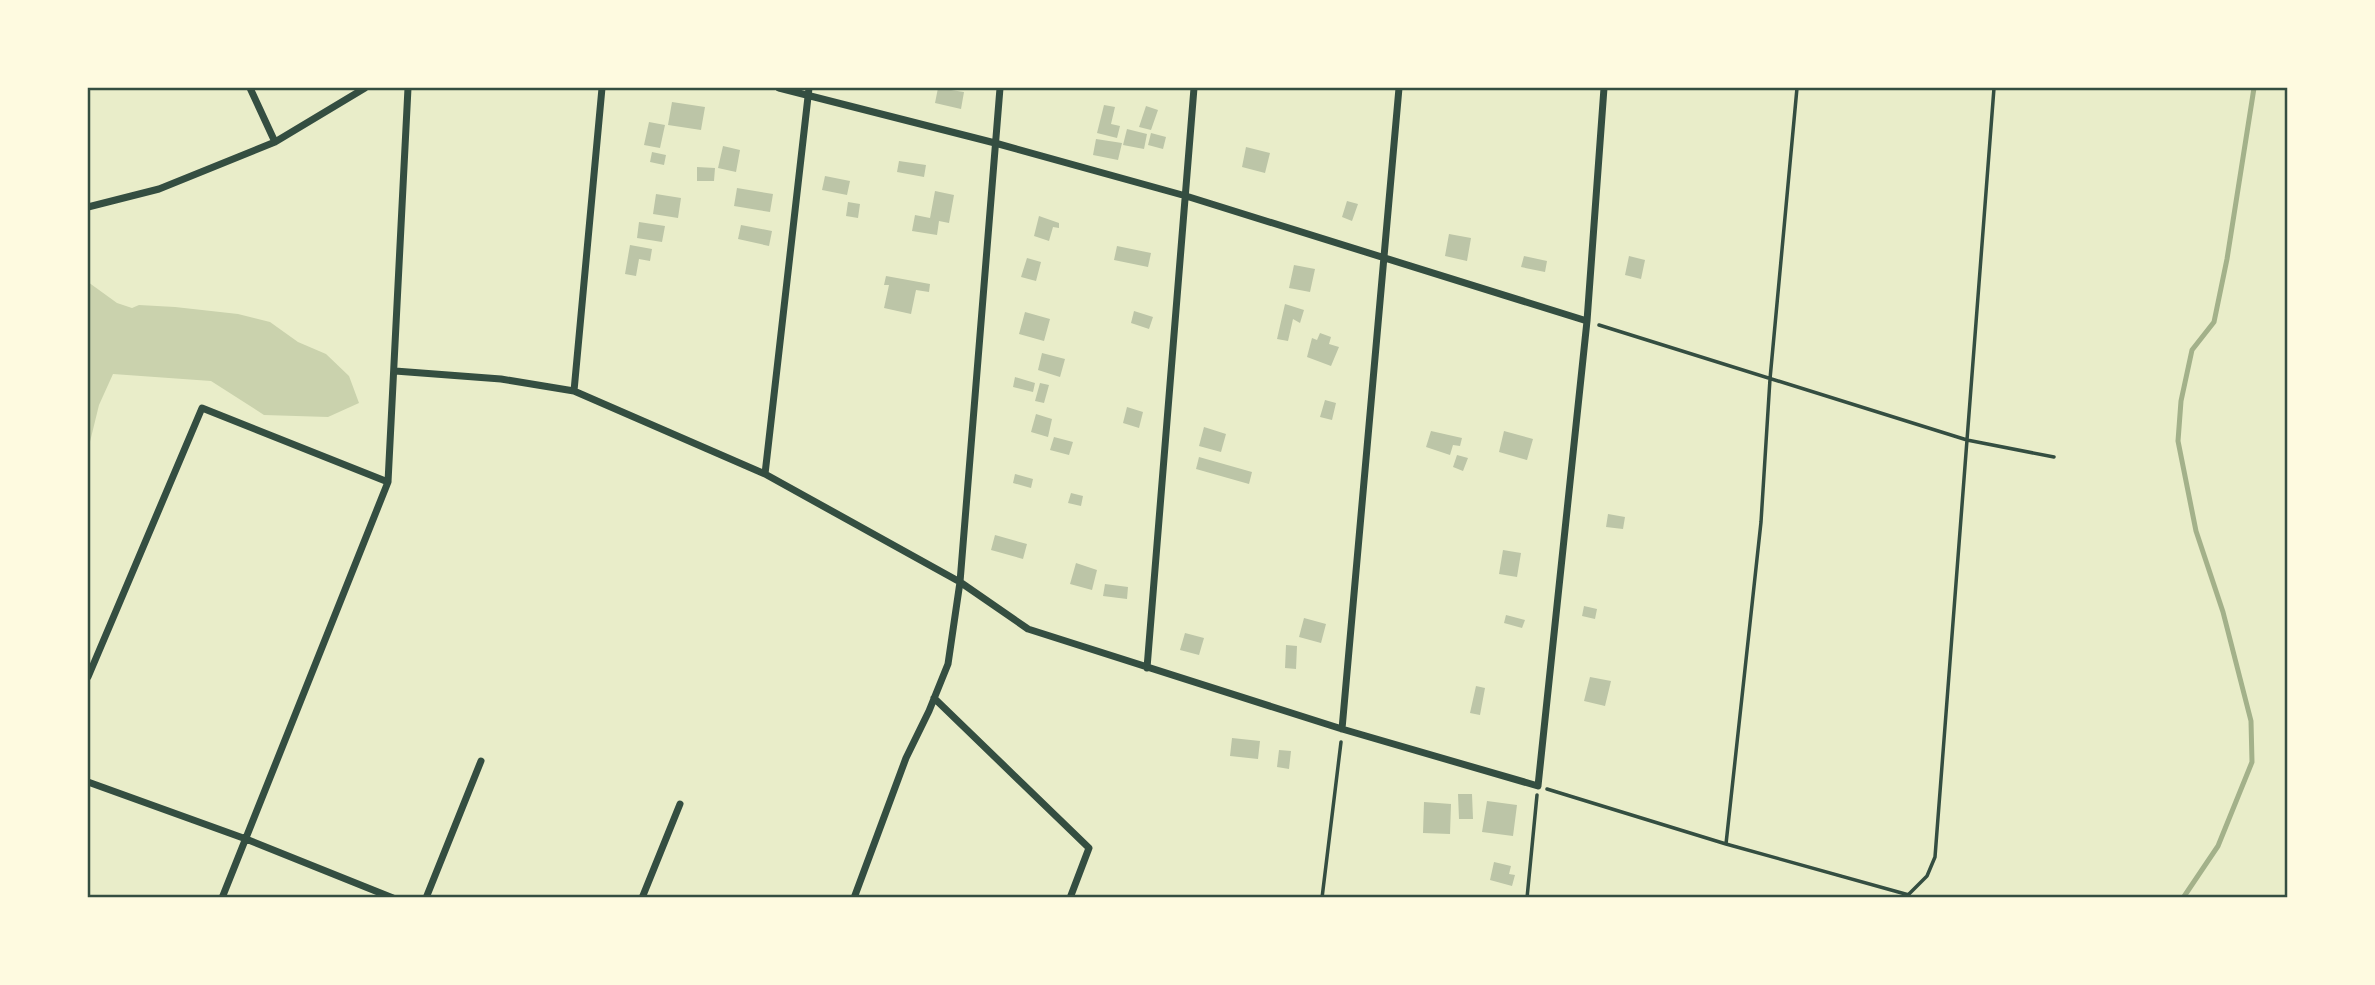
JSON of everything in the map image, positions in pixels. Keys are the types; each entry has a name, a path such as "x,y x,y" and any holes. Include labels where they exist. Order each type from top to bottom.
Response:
{"street":[{"path":"250,88 275,142"},
{"path":"88,207 159,189 275,142 365,88"},
{"path":"222,898 388,482 408,88"},
{"path":"574,391 602,88"},
{"path":"779,88 809,91 1186,196 1587,321"},
{"path":"854,898 906,758 947,664 960,582 1000,88"},
{"path":"1147,668 1194,88"},
{"path":"1342,729 1399,88"},
{"path":"395,371 500,379 574,391 765,474 960,582 1028,629 1342,729 1538,786 1587,321 1604,88"},
{"path":"765,474 809,91"},
{"path":"88,677 202,408 388,482"},
{"path":"934,698 1089,848 1070,898"},
{"path":"426,898 481,761"},
{"path":"88,782 246,839 393,898"},
{"path":"642,898 680,804"}],"path":[{"path":"1726,844 1761,522 1770,379 1797,88"},
{"path":"1527,898 1538,786 1907,896 1927,876 1935,857 1994,88"},
{"path":"1587,321 1967,440 2054,457"},
{"path":"1322,898 1342,729"}],"green space":[{"path":"88,282 117,303 132,308 139,305 175,307 238,314 270,322 298,342 326,354 349,376 359,403 328,417 264,415 211,381 113,374 99,405 88,450"}],"building":[{"path":"938,88 964,92 961,109 935,103"},
{"path":"672,102 705,107 701,130 668,125"},
{"path":"1104,105 1115,107 1111,124 1120,126 1117,138 1097,133"},
{"path":"1146,106 1158,110 1151,130 1139,127"},
{"path":"649,122 665,125 660,148 644,145"},
{"path":"1127,129 1147,134 1144,149 1123,145"},
{"path":"1151,133 1166,137 1163,149 1148,145"},
{"path":"1096,139 1122,143 1118,160 1093,155"},
{"path":"723,146 740,150 736,172 718,168"},
{"path":"1246,147 1270,153 1265,173 1242,167"},
{"path":"652,152 666,155 664,165 650,162"},
{"path":"899,161 926,165 924,177 897,172"},
{"path":"697,167 715,168 714,181 697,181"},
{"path":"825,176 850,181 847,195 822,190"},
{"path":"737,188 773,194 770,212 734,206"},
{"path":"935,191 954,195 949,223 939,221 937,235 912,231 915,215 930,218"},
{"path":"656,194 681,198 678,218 653,214"},
{"path":"1347,201 1358,204 1352,221 1342,217"},
{"path":"848,202 860,204 858,218 846,216"},
{"path":"1039,216 1059,223 1059,228 1053,227 1049,241 1034,236"},
{"path":"639,222 665,226 662,242 637,238"},
{"path":"741,225 772,231 769,246 738,239"},
{"path":"1449,234 1471,238 1467,261 1445,256"},
{"path":"630,245 652,249 650,261 639,259 636,276 625,274"},
{"path":"1117,246 1151,253 1148,267 1114,260"},
{"path":"1524,256 1547,261 1545,272 1521,267"},
{"path":"1629,256 1645,260 1641,279 1625,275"},
{"path":"1027,258 1041,262 1036,281 1021,277"},
{"path":"1294,265 1315,269 1310,292 1289,288"},
{"path":"886,276 930,284 929,292 916,290 911,314 884,308 889,285 884,285"},
{"path":"1285,304 1304,310 1300,323 1293,319 1288,341 1277,339"},
{"path":"1134,311 1153,317 1149,329 1131,323"},
{"path":"1025,312 1050,319 1044,341 1019,334"},
{"path":"1320,333 1331,337 1329,344 1339,347 1331,366 1307,357 1312,338 1317,340"},
{"path":"1042,353 1065,359 1060,377 1038,370"},
{"path":"1015,377 1035,383 1033,392 1013,387"},
{"path":"1040,383 1049,385 1044,403 1035,401"},
{"path":"1325,400 1336,403 1332,420 1320,417"},
{"path":"1127,407 1143,412 1139,428 1123,423"},
{"path":"1036,414 1052,419 1048,437 1031,432"},
{"path":"1204,427 1226,434 1221,452 1199,446"},
{"path":"1431,431 1462,438 1460,446 1453,445 1450,455 1426,447"},
{"path":"1504,431 1533,439 1527,460 1499,452"},
{"path":"1054,437 1073,442 1069,455 1050,450"},
{"path":"1457,455 1468,458 1463,471 1453,467"},
{"path":"1199,457 1252,472 1249,484 1196,469"},
{"path":"1015,474 1033,479 1031,488 1013,483"},
{"path":"1071,493 1083,496 1081,506 1068,503"},
{"path":"1608,514 1625,517 1623,529 1606,527"},
{"path":"995,535 1027,544 1023,559 991,550"},
{"path":"1503,550 1521,553 1517,577 1499,574"},
{"path":"1076,563 1097,570 1092,590 1070,584"},
{"path":"1105,584 1128,587 1127,599 1103,596"},
{"path":"1584,606 1597,609 1595,619 1582,616"},
{"path":"1506,615 1525,620 1522,628 1504,623"},
{"path":"1304,618 1326,624 1321,643 1299,637"},
{"path":"1185,633 1204,638 1199,655 1180,650"},
{"path":"1286,645 1297,646 1296,669 1285,668"},
{"path":"1590,677 1611,681 1605,706 1584,701"},
{"path":"1476,686 1485,688 1480,715 1470,713"},
{"path":"1232,738 1260,741 1258,759 1230,756"},
{"path":"1279,750 1291,751 1289,769 1277,767"},
{"path":"1458,794 1472,794 1473,819 1459,819"},
{"path":"1487,801 1517,805 1513,836 1482,832"},
{"path":"1424,802 1451,804 1450,834 1423,833"},
{"path":"1494,862 1511,866 1509,874 1515,875 1512,886 1490,880"}],"waterway":[{"path":"2183,898 2218,846 2252,762 2251,721 2223,612 2196,531 2178,441 2181,401 2192,350 2214,322 2227,259 2254,88"}]}
